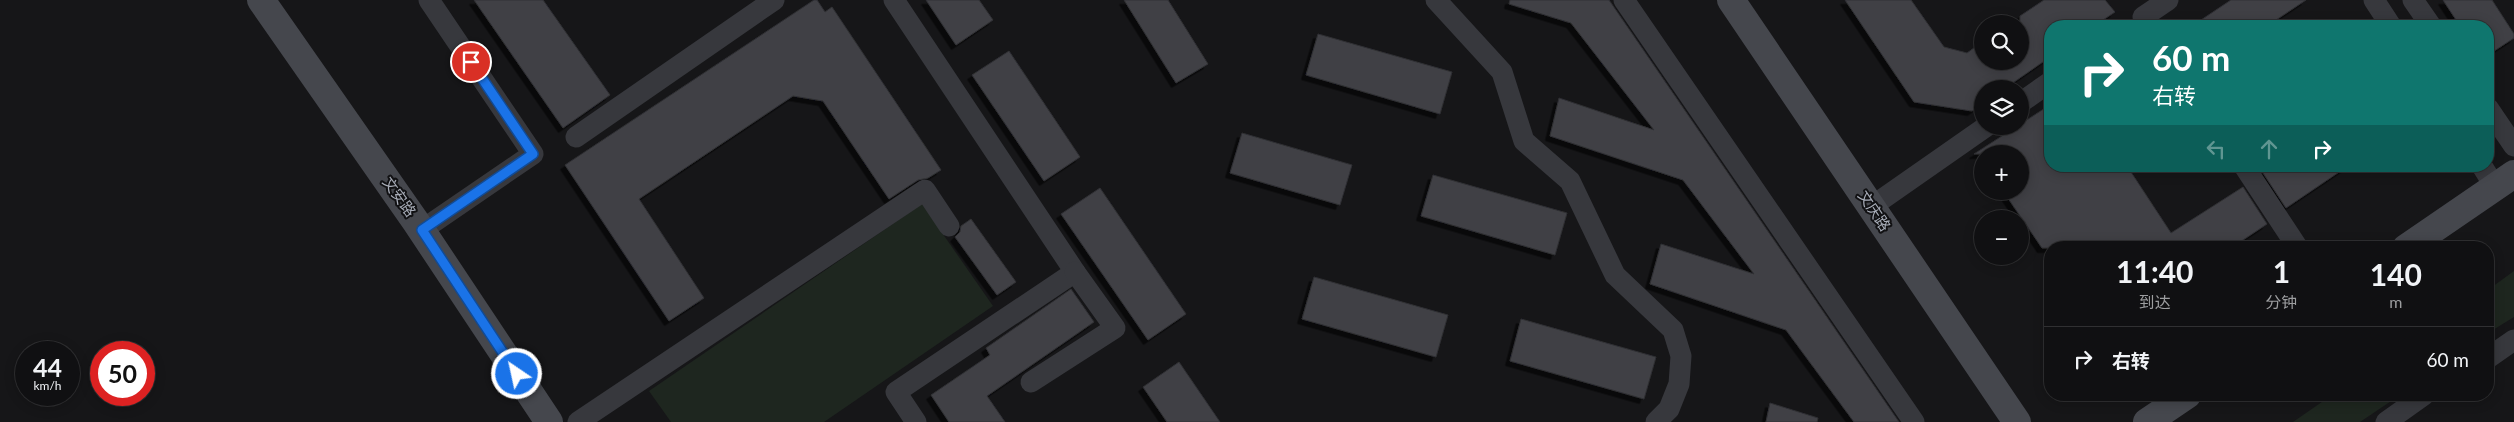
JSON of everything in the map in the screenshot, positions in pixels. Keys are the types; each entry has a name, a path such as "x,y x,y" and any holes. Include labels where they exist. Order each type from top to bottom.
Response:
{"street":[{"name":"文安路","path":"261,0 422,230 549,422"},
{"path":"422,230 533,154 429,0"},
{"path":"576,137 774,0"},
{"path":"894,0 1115,328 1031,382"},
{"path":"1436,0 1502,72 1524,141 1570,181 1615,275 1672,330 1681,356 1679,384 1669,410 1656,422"},
{"path":"1624,0 1914,422"},
{"name":"文庆路","path":"1731,0 2018,422"},
{"path":"2144,20 2168,0"},
{"path":"2374,0 2387,20"},
{"path":"2413,0 2428,20"},
{"path":"2029,97 2044,86"},
{"path":"2494,117 2514,146"},
{"path":"1871,207 1974,135"},
{"path":"2248,172 2293,241"},
{"path":"2415,241 2497,176"},
{"path":"578,422 924,190 949,226"},
{"path":"916,422 896,392 1076,272"},
{"path":"2494,354 2514,340"},
{"path":"2147,422 2178,401"},
{"path":"2386,422 2416,401"}],"shaded area":[{"path":"922,204 993,306 824,422 671,422 649,391"},
{"path":"2514,271 2514,317 2494,329 2494,286"},
{"path":"2323,401 2391,401 2360,422 2293,422"}],"building":[{"path":"474,0 543,0 610,95 563,128"},
{"path":"814,0 817,0 825,12 832,7 941,170 928,178 918,180 889,199 823,101 793,96 639,199 704,298 669,321 565,165"},
{"path":"926,0 979,0 993,20 956,45"},
{"path":"1124,0 1168,0 1208,64 1176,83"},
{"path":"1510,0 1609,0 1899,422 1854,422 1786,330 1650,284 1661,244 1754,274 1683,180 1550,136 1559,98 1654,130 1571,23 1509,4"},
{"path":"1845,0 1911,0 1944,47 1967,53 1974,48 1974,70 2029,70 2029,15 2022,15 2044,0 2105,0 2115,12 2103,20 2044,20 2044,61 2017,80 1974,80 1974,110 1972,111 1914,102"},
{"path":"2231,0 2306,0 2276,20 2201,20"},
{"path":"2443,0 2492,0 2514,34 2514,38 2494,51 2494,20 2456,20"},
{"path":"1318,34 1452,72 1440,114 1306,75"},
{"path":"1009,51 1080,157 1044,181 972,75"},
{"path":"2044,109 2044,172 2131,172 2171,233 2243,187 2267,224 2242,241 2044,241 2044,248 2042,248 2029,229 2029,210 2016,210 2009,200 2029,200 2029,145 1988,145 2003,135 2029,135 2029,119"},
{"path":"1242,133 1352,165 1340,205 1230,173"},
{"path":"2264,172 2339,172 2286,208 2263,173"},
{"path":"1433,175 1567,213 1555,255 1421,216"},
{"path":"1100,188 1186,314 1148,340 1061,214"},
{"path":"971,219 1016,282 997,295 955,237 960,232 961,226"},
{"path":"1314,277 1448,315 1436,357 1302,319"},
{"path":"1071,289 1094,322 987,396 1005,422 949,422 931,395 990,355 986,348"},
{"path":"1521,319 1656,357 1644,399 1510,361"},
{"path":"1179,362 1220,422 1167,422 1143,387"},
{"path":"1770,403 1818,418 1817,422 1766,422"}],"route":[{"path":"471,62 533,154 422,230 517,374"}]}
